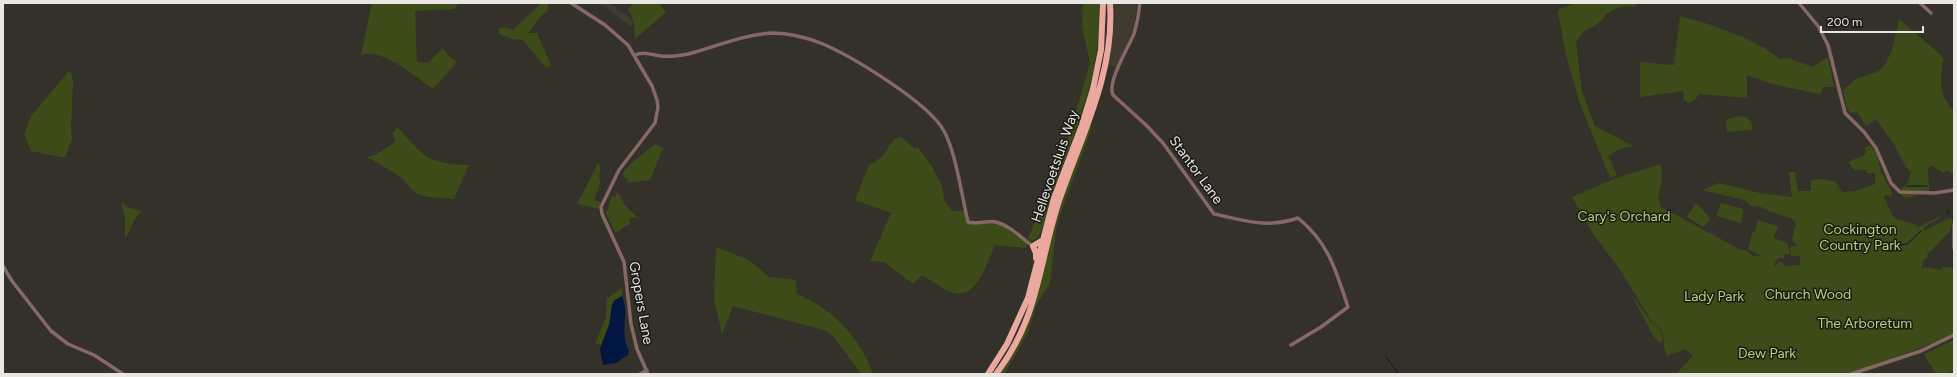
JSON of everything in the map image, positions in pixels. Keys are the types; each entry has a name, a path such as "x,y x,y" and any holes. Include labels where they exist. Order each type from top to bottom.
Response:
{"highway":[{"name":"Hellevoetsluis Way","path":"988,374 1016,327 1028,298 1054,198 1082,124 1097,76 1101,50 1103,3"},
{"name":"Hellevoetsluis Way","path":"996,374 1013,349 1030,312 1057,208 1097,100 1107,57 1110,3"},
{"path":"1036,268 1036,253 1033,246 1043,240"}],"street":[{"name":"Gropers Lane","path":"571,3 616,34 628,45 656,94 658,107 655,123 619,170 601,207 602,214 624,262 631,324 637,349 648,372"},
{"name":"Stantor Lane","path":"1140,3 1134,33 1113,80 1111,90 1113,95 1146,125 1163,143 1214,214 1255,224 1282,222 1298,218 1323,245 1333,263 1348,307 1321,327 1291,345"},
{"path":"1799,3 1818,26 1828,45 1845,113 1864,132 1876,148 1891,183 1900,192 1935,193 1954,190"},
{"path":"1920,3 1931,13"},
{"path":"635,55 641,52 659,56 679,56 753,36 774,33 804,38 822,44 860,63 919,105 935,119 945,134 951,148 968,222 973,223 988,221 1002,224 1018,233 1033,246"},
{"path":"1954,225 1954,248"},
{"path":"3,266 12,281 51,331 68,344 94,356 123,374"},
{"path":"1851,374 1921,351 1954,335"},
{"path":"640,374 648,372"}],"shaded area":[{"path":"1114,3 1138,3 1132,32 1117,67 1108,65 1115,18"},
{"path":"601,4 611,4 630,18 633,23 631,27"}],"green space":[{"path":"372,3 459,3 454,9 415,11 417,62 428,63 443,48 449,56 457,62 433,89 398,64 388,59 378,55 361,55"},
{"path":"541,3 549,3 547,12 538,19 528,33 537,33 551,65 546,68 523,40 512,39 499,34 499,29 503,27 513,30"},
{"path":"634,3 659,3 666,12 635,39 634,23 628,8"},
{"path":"1083,3 1099,3 1098,40 1094,67 1084,106 1050,199 1042,229 1036,239 1030,241 1028,238 1062,160 1090,63 1082,26"},
{"path":"1577,3 1634,3 1637,7 1623,6 1606,14 1602,20 1585,30 1576,42 1582,91 1595,126 1633,146 1617,150 1608,156 1617,175 1610,178 1580,104 1566,55 1558,13 1559,9"},
{"path":"1680,16 1708,24 1743,37 1764,48 1780,59 1788,58 1813,67 1828,57 1834,87 1823,87 1821,93 1818,94 1769,83 1747,75 1747,98 1700,94 1693,101 1688,103 1684,100 1683,91 1640,97 1640,62 1674,65"},
{"path":"1899,19 1944,58 1941,72 1943,93 1945,99 1954,111 1954,178 1953,174 1946,170 1944,173 1932,166 1928,168 1929,192 1906,198 1897,192 1908,183 1911,172 1906,167 1894,144 1876,119 1866,126 1857,112 1850,113 1846,105 1843,90 1856,79 1879,71 1886,63 1892,50"},
{"path":"69,71 71,72 73,80 72,139 65,158 31,151 24,134 31,116"},
{"path":"1737,116 1746,117 1751,122 1753,130 1727,132 1726,120"},
{"path":"1090,125 1092,125 1090,133 1056,230 1050,283 1037,304 1028,332 1019,349 1004,374 997,374 1023,332 1058,206"},
{"path":"398,127 421,152 428,157 445,163 469,165 454,199 428,197 417,194 402,178 371,159 365,158 375,155 396,142 392,133"},
{"path":"901,137 914,148 918,147 931,165 942,186 944,200 952,211 964,211 967,223 990,223 1000,225 1010,230 1027,243 1026,248 995,245 985,269 975,285 962,293 950,292 922,275 913,284 884,262 870,261 891,213 855,200 869,165 882,157 894,139"},
{"path":"655,144 663,148 650,180 628,183 627,179 622,175 625,170"},
{"path":"1870,145 1877,154 1880,169 1892,193 1891,196 1885,195 1884,197 1894,218 1918,227 1942,217 1924,227 1924,231 1950,218 1954,220 1950,231 1929,253 1927,250 1928,257 1923,261 1922,271 1924,267 1940,270 1944,267 1954,268 1954,338 1953,336 1851,374 1676,374 1693,356 1685,349 1667,356 1663,333 1658,326 1653,323 1618,267 1593,234 1572,197 1616,178 1661,164 1662,178 1658,199 1661,207 1741,250 1746,250 1752,256 1761,256 1748,249 1758,220 1778,226 1774,238 1787,243 1790,254 1785,254 1783,259 1780,257 1775,262 1774,267 1780,261 1785,266 1800,265 1800,256 1791,256 1790,248 1792,246 1797,246 1792,240 1796,225 1793,219 1761,207 1751,206 1744,200 1702,190 1719,183 1760,193 1792,197 1789,172 1795,172 1798,191 1811,191 1811,180 1820,179 1836,182 1842,192 1855,191 1875,184 1875,173 1867,173 1866,170 1854,170 1848,162 1866,154 1865,148"},
{"path":"599,162 599,178 601,181 594,200 601,202 598,209 577,204"},
{"path":"613,192 619,194 624,204 639,219 635,217 629,219 630,224 620,231 615,232 606,213 612,196 616,197 616,194"},
{"path":"121,202 129,208 142,211 136,218 125,238 125,218"},
{"path":"1696,203 1711,219 1703,227 1687,217"},
{"path":"1721,203 1744,209 1741,223 1716,216"},
{"path":"716,247 749,260 769,277 796,280 797,294 810,300 834,316 853,336 867,360 873,374 861,374 834,337 824,330 733,306 722,334 714,299"},
{"path":"622,288 622,296 613,301 609,325 601,345 595,344 606,317 607,298"},
{"path":"1629,291 1651,322 1660,329 1663,338 1661,343 1655,339"},
{"path":"1954,340 1954,371 1946,374 1936,374 1924,354"}],"water":[{"path":"622,296 625,309 624,330 626,344 629,351 628,355 616,363 603,365 600,349 609,325 612,305 615,300"}],"waterway":[{"path":"1907,186 1927,186"},
{"path":"1887,247 1907,244 1921,231"},
{"path":"1386,357 1399,374"}],"park label":[{"name":"Cary's Orchard","path":"1624,216"},
{"name":"Cockington Country Park","path":"1860,238"},
{"name":"Church Wood","path":"1808,294"},
{"name":"Lady Park","path":"1714,296"},
{"name":"The Arboretum","path":"1865,323"},
{"name":"Dew Park","path":"1767,353"}]}
